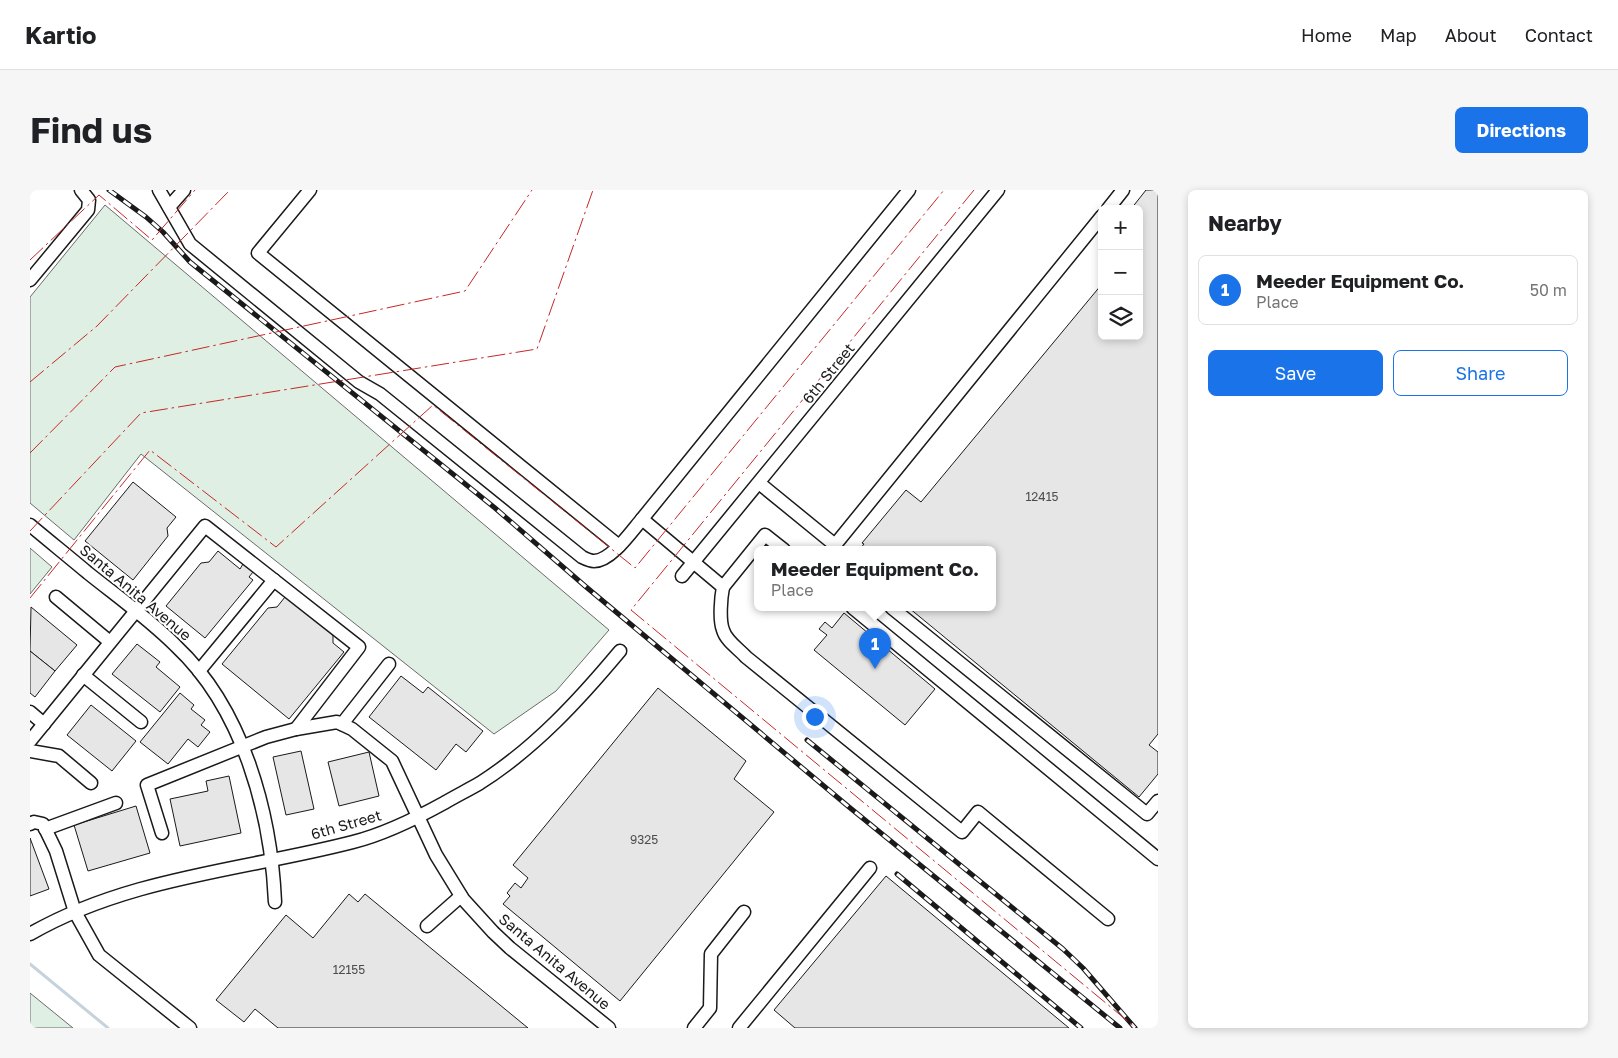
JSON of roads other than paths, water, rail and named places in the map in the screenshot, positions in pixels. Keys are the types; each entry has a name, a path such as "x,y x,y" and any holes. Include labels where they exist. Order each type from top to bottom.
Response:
{"street":[{"path":"30,280 88,210 89,200 81,190"},
{"path":"159,190 190,244 359,382 380,394 582,557 592,562 605,558 619,546 642,520 909,190"},
{"path":"169,208 184,190"},
{"path":"310,190 258,253 619,546"},
{"name":"6th Street","path":"682,576 998,190"},
{"path":"1111,205 1123,190"},
{"path":"837,546 1098,221"},
{"path":"758,482 833,546"},
{"path":"642,520 723,587"},
{"name":"Santa Anita Avenue","path":"30,525 176,645 199,671 225,708 244,747 258,788 272,860 275,902"},
{"path":"30,741 205,526 359,647 296,729"},
{"path":"756,546 765,535 779,546"},
{"path":"754,549 723,587 721,600 723,630 732,644 962,832 978,812 1108,919"},
{"path":"199,671 274,580"},
{"path":"56,597 110,642"},
{"path":"858,611 1158,859"},
{"path":"896,611 1147,814 1158,802"},
{"name":"6th Street","path":"32,932 75,912 142,888 355,841 418,817 480,783 535,741 584,694 620,651"},
{"path":"162,833 147,785 266,737 296,729 336,722 342,724 390,664"},
{"path":"83,675 141,722"},
{"path":"30,712 44,724"},
{"name":"Santa Anita Avenue","path":"342,724 352,729 392,761 436,855 461,896 510,948 609,1028"},
{"path":"30,751 59,756 91,782"},
{"path":"45,829 116,803"},
{"path":"30,824 34,822 43,824 56,851 75,912 99,955 190,1028"},
{"path":"738,1028 870,868"},
{"path":"427,926 461,896"},
{"path":"694,1028 710,1008 711,954 744,912"}],"waterway":[{"path":"30,964 108,1028"}],"railway":[{"path":"109,190 163,232 190,262 495,508 585,586 849,807 1120,1028"},
{"path":"807,740 1063,949 1083,968 1135,1028"},
{"path":"897,874 1081,1028"}],"place":[{"name":"Meeder Equipment Co.","path":"875,669"}]}
